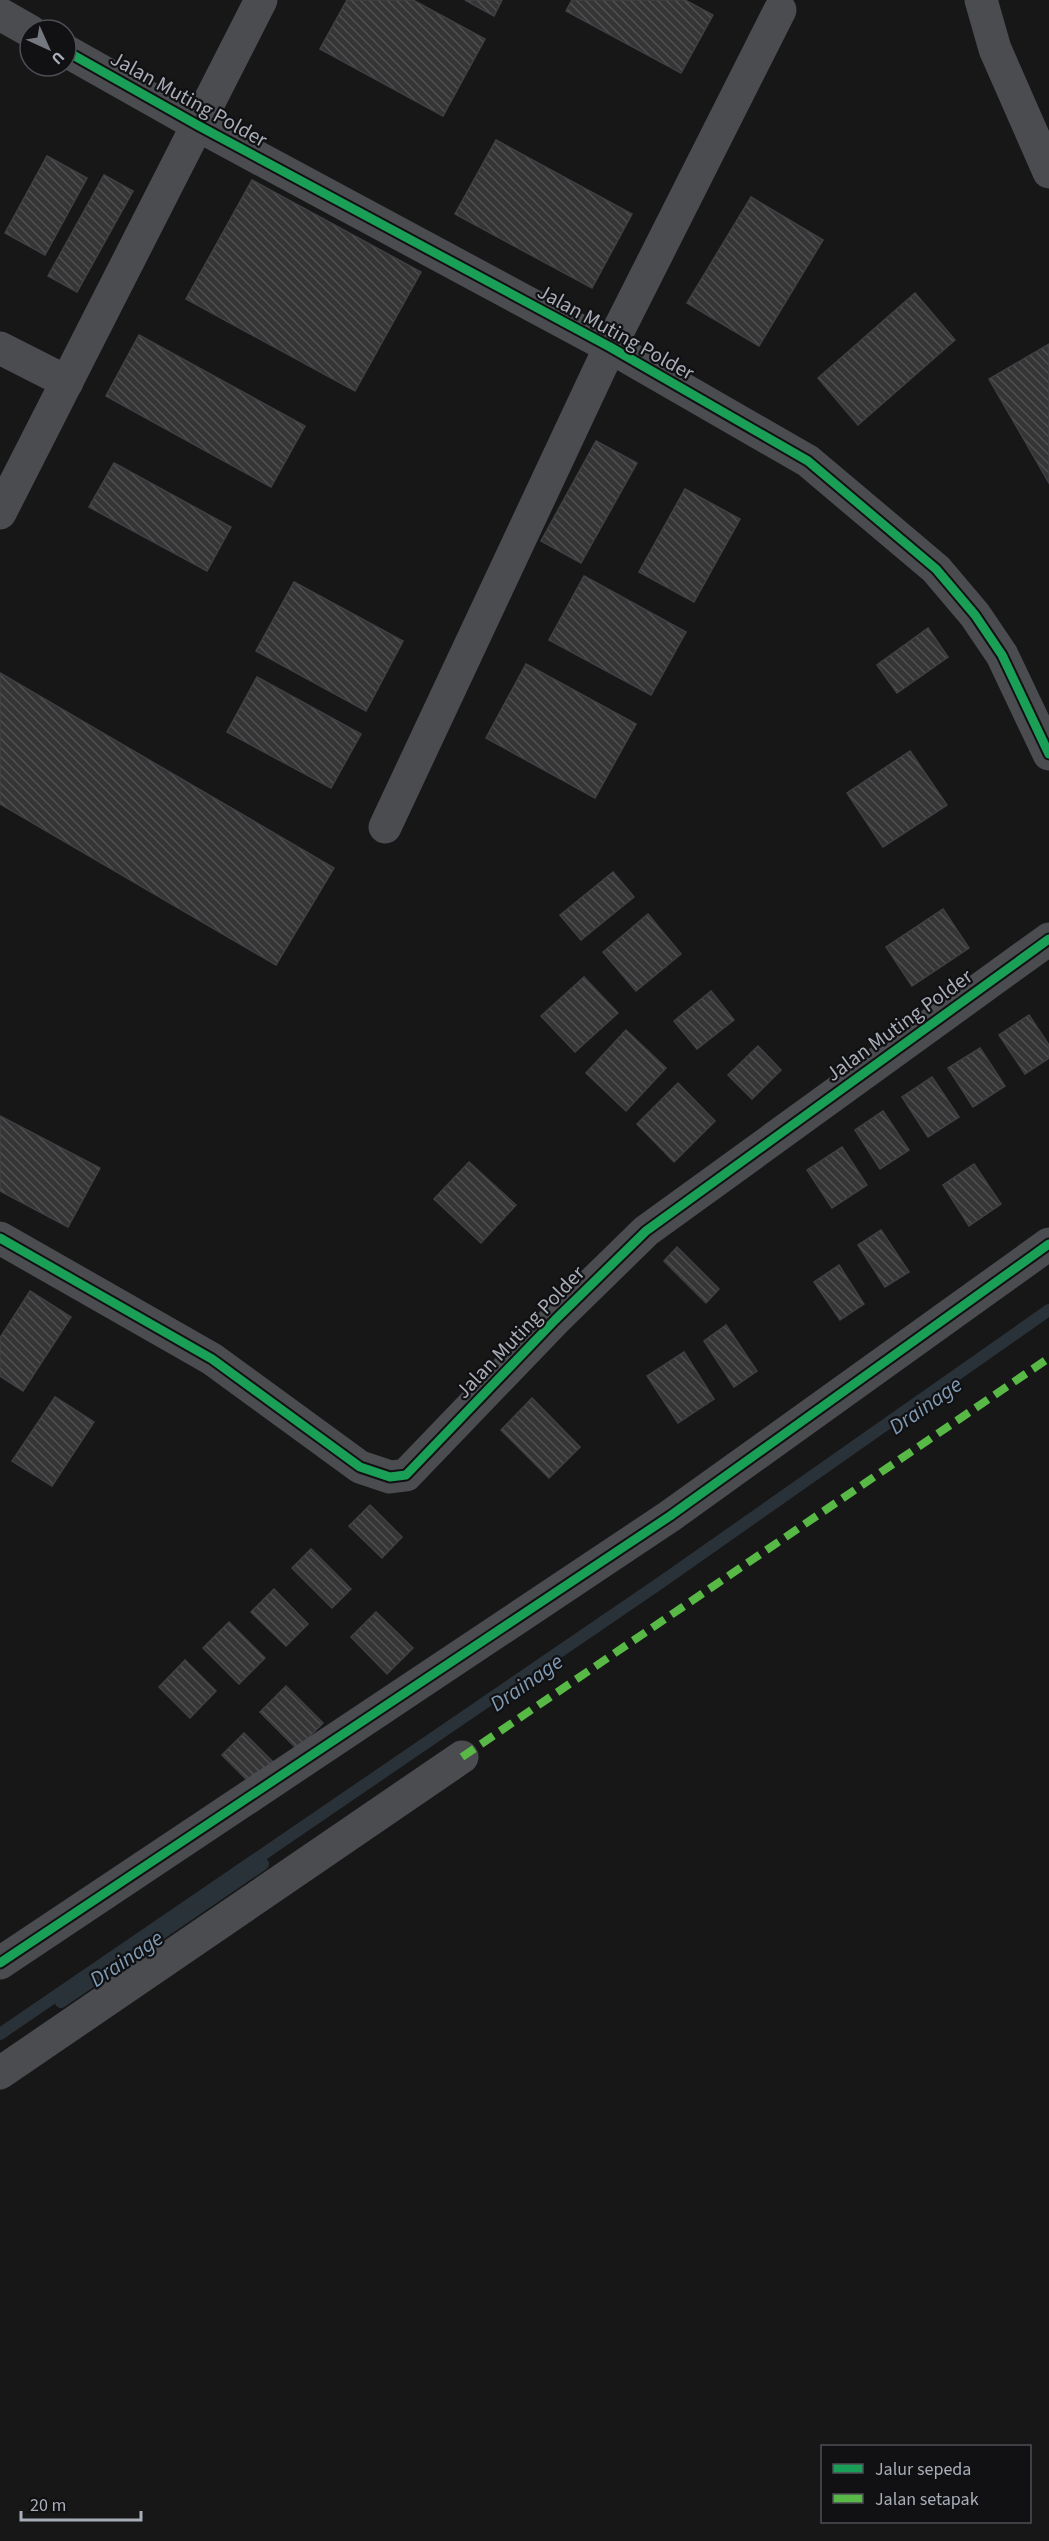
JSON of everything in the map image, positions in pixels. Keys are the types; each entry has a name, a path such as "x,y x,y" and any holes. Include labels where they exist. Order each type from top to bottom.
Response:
{"street":[{"name":"Jalan Muting Polder","path":"0,513 199,126 261,0"},
{"path":"981,0 995,49 1049,172"},
{"path":"385,827 610,347 780,10"},
{"path":"0,14 18,24"},
{"name":"Jalan Muting Polder","path":"78,58 199,126 610,347 808,461 936,569 975,615 1002,655 1049,754"},
{"path":"0,348 67,382"},
{"name":"Jalan Muting Polder","path":"0,1238 212,1359 360,1467 390,1477 406,1475 555,1320 646,1231 1049,939"},
{"path":"0,1963 670,1516 1049,1245"},
{"path":"0,2073 462,1757"}],"building":[{"path":"347,0 413,0 485,39 443,116 320,49"},
{"path":"465,0 502,0 494,16"},
{"path":"572,0 685,0 713,15 681,73 566,11"},
{"path":"496,140 632,214 592,288 455,214"},
{"path":"47,156 87,178 45,255 5,233"},
{"path":"104,175 133,191 77,292 48,276"},
{"path":"252,180 421,272 355,391 186,299"},
{"path":"751,197 823,240 759,346 687,303"},
{"path":"915,293 955,340 858,425 818,378"},
{"path":"139,335 305,426 271,487 106,396"},
{"path":"1049,344 1049,483 989,379"},
{"path":"596,441 637,463 581,563 541,541"},
{"path":"114,463 231,527 207,571 89,507"},
{"path":"685,489 740,519 694,602 639,572"},
{"path":"584,576 686,632 651,695 549,640"},
{"path":"294,582 403,641 366,711 256,651"},
{"path":"928,628 948,657 897,693 877,665"},
{"path":"526,664 636,724 595,798 486,738"},
{"path":"0,673 334,868 276,965 0,804"},
{"path":"257,677 361,734 331,788 227,732"},
{"path":"910,751 947,805 883,847 847,793"},
{"path":"613,872 634,897 581,940 560,915"},
{"path":"943,909 969,948 912,986 886,947"},
{"path":"648,914 681,954 636,991 603,952"},
{"path":"584,977 618,1013 575,1052 541,1016"},
{"path":"711,991 734,1020 697,1049 674,1021"},
{"path":"1029,1015 1049,1045 1049,1058 1025,1074 999,1035"},
{"path":"626,1030 666,1068 626,1111 586,1073"},
{"path":"758,1046 781,1070 752,1099 728,1075"},
{"path":"980,1048 1005,1086 973,1107 948,1068"},
{"path":"932,1077 959,1117 928,1137 902,1097"},
{"path":"678,1083 715,1121 674,1162 637,1124"},
{"path":"883,1111 909,1150 880,1169 855,1130"},
{"path":"0,1116 100,1168 68,1227 0,1191"},
{"path":"842,1147 867,1185 832,1208 807,1170"},
{"path":"469,1162 516,1205 481,1243 434,1199"},
{"path":"974,1164 1001,1204 969,1226 943,1185"},
{"path":"881,1230 909,1272 885,1287 858,1245"},
{"path":"677,1247 719,1289 706,1303 664,1261"},
{"path":"839,1265 864,1304 840,1320 814,1282"},
{"path":"30,1291 71,1317 23,1391 0,1376 0,1338"},
{"path":"726,1325 757,1371 734,1387 704,1341"},
{"path":"684,1352 714,1399 678,1423 647,1376"},
{"path":"55,1397 94,1422 52,1486 12,1461"},
{"path":"532,1398 580,1447 549,1478 501,1430"},
{"path":"370,1505 402,1537 382,1558 349,1526"},
{"path":"311,1549 351,1589 332,1608 292,1568"},
{"path":"274,1589 308,1624 286,1646 251,1612"},
{"path":"376,1612 413,1648 387,1674 351,1637"},
{"path":"229,1622 265,1658 239,1684 203,1648"},
{"path":"185,1660 216,1691 190,1718 159,1687"},
{"path":"286,1686 323,1723 297,1749 260,1712"},
{"path":"244,1733 274,1763 252,1785 222,1755"}],"waterway":[{"path":"0,2034 660,1583 1049,1310"},
{"name":"Drainage","path":"61,2002 263,1864"}],"marked path":[{"path":"462,1757 1049,1358"}],"cycle path":[{"path":"78,58 199,126 610,347 808,461 936,569 975,615 1002,655 1049,754"},
{"path":"0,1238 212,1359 360,1467 390,1477 406,1475 555,1320 646,1231 1049,939"},
{"path":"0,1963 670,1516 1049,1244"}]}
